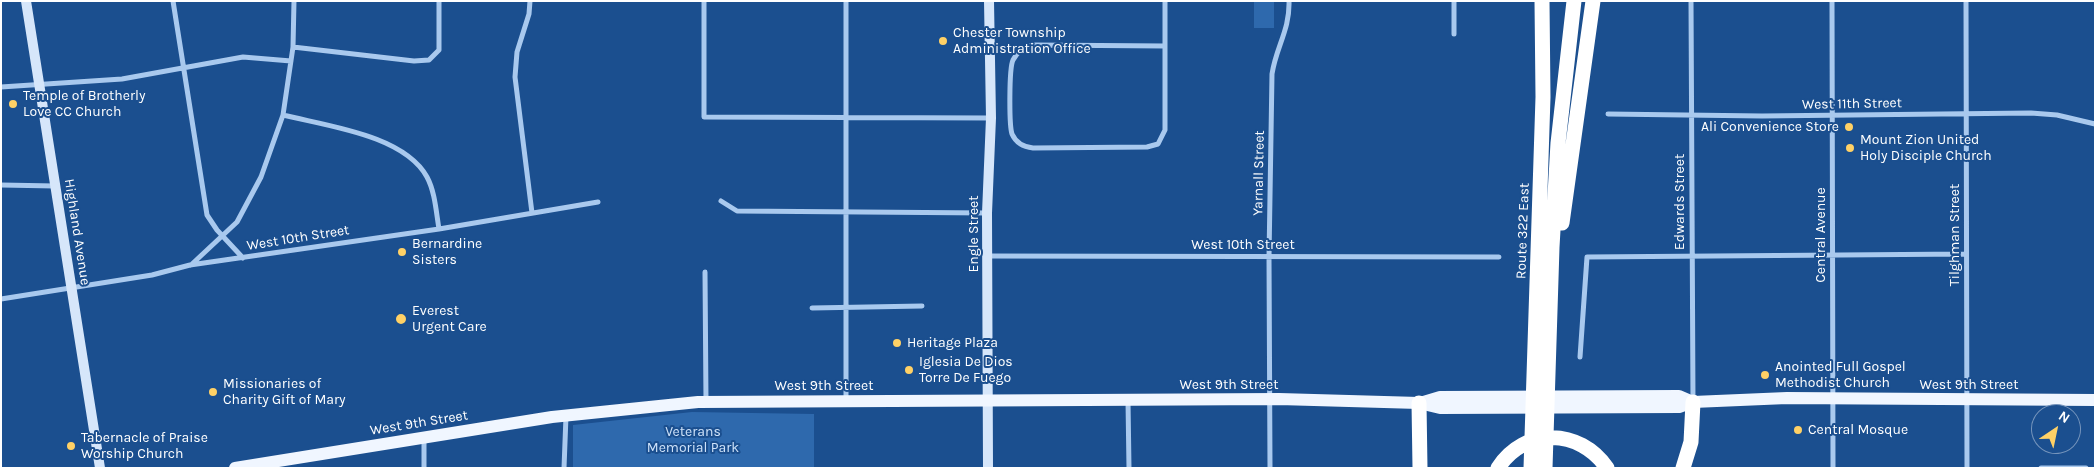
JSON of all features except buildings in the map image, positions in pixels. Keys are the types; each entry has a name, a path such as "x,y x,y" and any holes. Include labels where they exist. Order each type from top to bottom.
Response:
{"highway":[{"path":"1542,1 1543,97"},
{"path":"1543,97 1549,1"},
{"path":"1531,468 1552,284 1552,247 1558,143 1574,1"},
{"path":"1552,284 1558,260 1593,1"},
{"name":"Route 322 East","path":"1542,366 1543,97"},
{"path":"1542,366 1545,468"},
{"path":"1683,468 1691,442 1693,402"},
{"path":"1419,403 1420,468"},
{"path":"1419,434 1428,468"},
{"path":"1498,468 1506,456 1520,446 1535,439 1552,437 1568,439 1584,445 1598,455 1607,468"}],"main road":[{"name":"Highland Avenue","path":"26,1 100,468"},
{"name":"Engle Street","path":"988,468 987,213 991,118 990,1"},
{"name":"West 9th Street","path":"234,468 284,464 424,438 566,416 706,402 1270,399 1419,403 1440,408 1460,408 1679,407 1693,402 1833,399 2095,400"}],"street":[{"path":"173,1 208,215 223,237 242,258"},
{"path":"190,265 223,237 237,222 261,177 283,115 292,61 294,1"},
{"path":"293,47 414,61 429,60 439,50 439,1"},
{"path":"530,1 529,14 517,52 515,77 532,213"},
{"path":"704,1 704,117 846,119 991,118"},
{"path":"846,1 846,401"},
{"path":"1165,1 1165,46 1165,130 1161,141 1154,146 1147,147 1034,148 1018,142 1011,129 1012,64 1019,51 1027,46 1034,45 1165,46"},
{"name":"Yarnall Street","path":"1270,468 1269,256 1272,74 1274,57 1289,20 1289,1"},
{"path":"1454,1 1454,34"},
{"name":"Edwards Street","path":"1691,1 1693,402"},
{"name":"Central Avenue","path":"1832,1 1833,468"},
{"name":"Tilghman Street","path":"1966,1 1967,468"},
{"path":"1,87 40,86 122,79 244,57 292,61"},
{"name":"West 11th Street","path":"1608,114 2048,114 2095,124"},
{"path":"283,115 390,143 410,155 427,176 435,198 438,229"},
{"path":"1,185 55,186"},
{"path":"721,201 737,212 987,213"},
{"name":"West 10th Street","path":"1,299 177,270 190,265 438,229 598,202"},
{"path":"1580,357 1587,257 1966,254"},
{"name":"West 10th Street","path":"987,256 1499,257"},
{"path":"705,272 706,402"},
{"path":"812,308 922,306"},
{"path":"1128,400 1128,468"},
{"path":"564,468 566,416"},
{"path":"424,438 424,468"},
{"path":"2041,468 2086,468"}],"green space":[{"path":"1254,1 1274,1 1274,28 1254,28"},
{"name":"Veterans Memorial Park","path":"692,412 814,414 814,468 573,468 573,425"}],"place":[{"name":"Chester Township Administration Office","path":"943,41"},
{"name":"Temple of Brotherly Love CC Church","path":"13,104"},
{"name":"Ali Convenience Store","path":"1849,127"},
{"name":"Mount Zion United Holy Disciple Church","path":"1850,148"},
{"name":"Bernardine Sisters","path":"402,252"},
{"name":"Everest Urgent Care","path":"401,319"},
{"name":"Heritage Plaza","path":"897,343"},
{"name":"Iglesia De Dios Torre De Fuego","path":"909,370"},
{"name":"Anointed Full Gospel Methodist Church","path":"1765,375"},
{"name":"Missionaries of Charity Gift of Mary","path":"213,392"},
{"name":"Central Mosque","path":"1798,430"},
{"name":"Tabernacle of Praise Worship Church","path":"71,446"}]}
